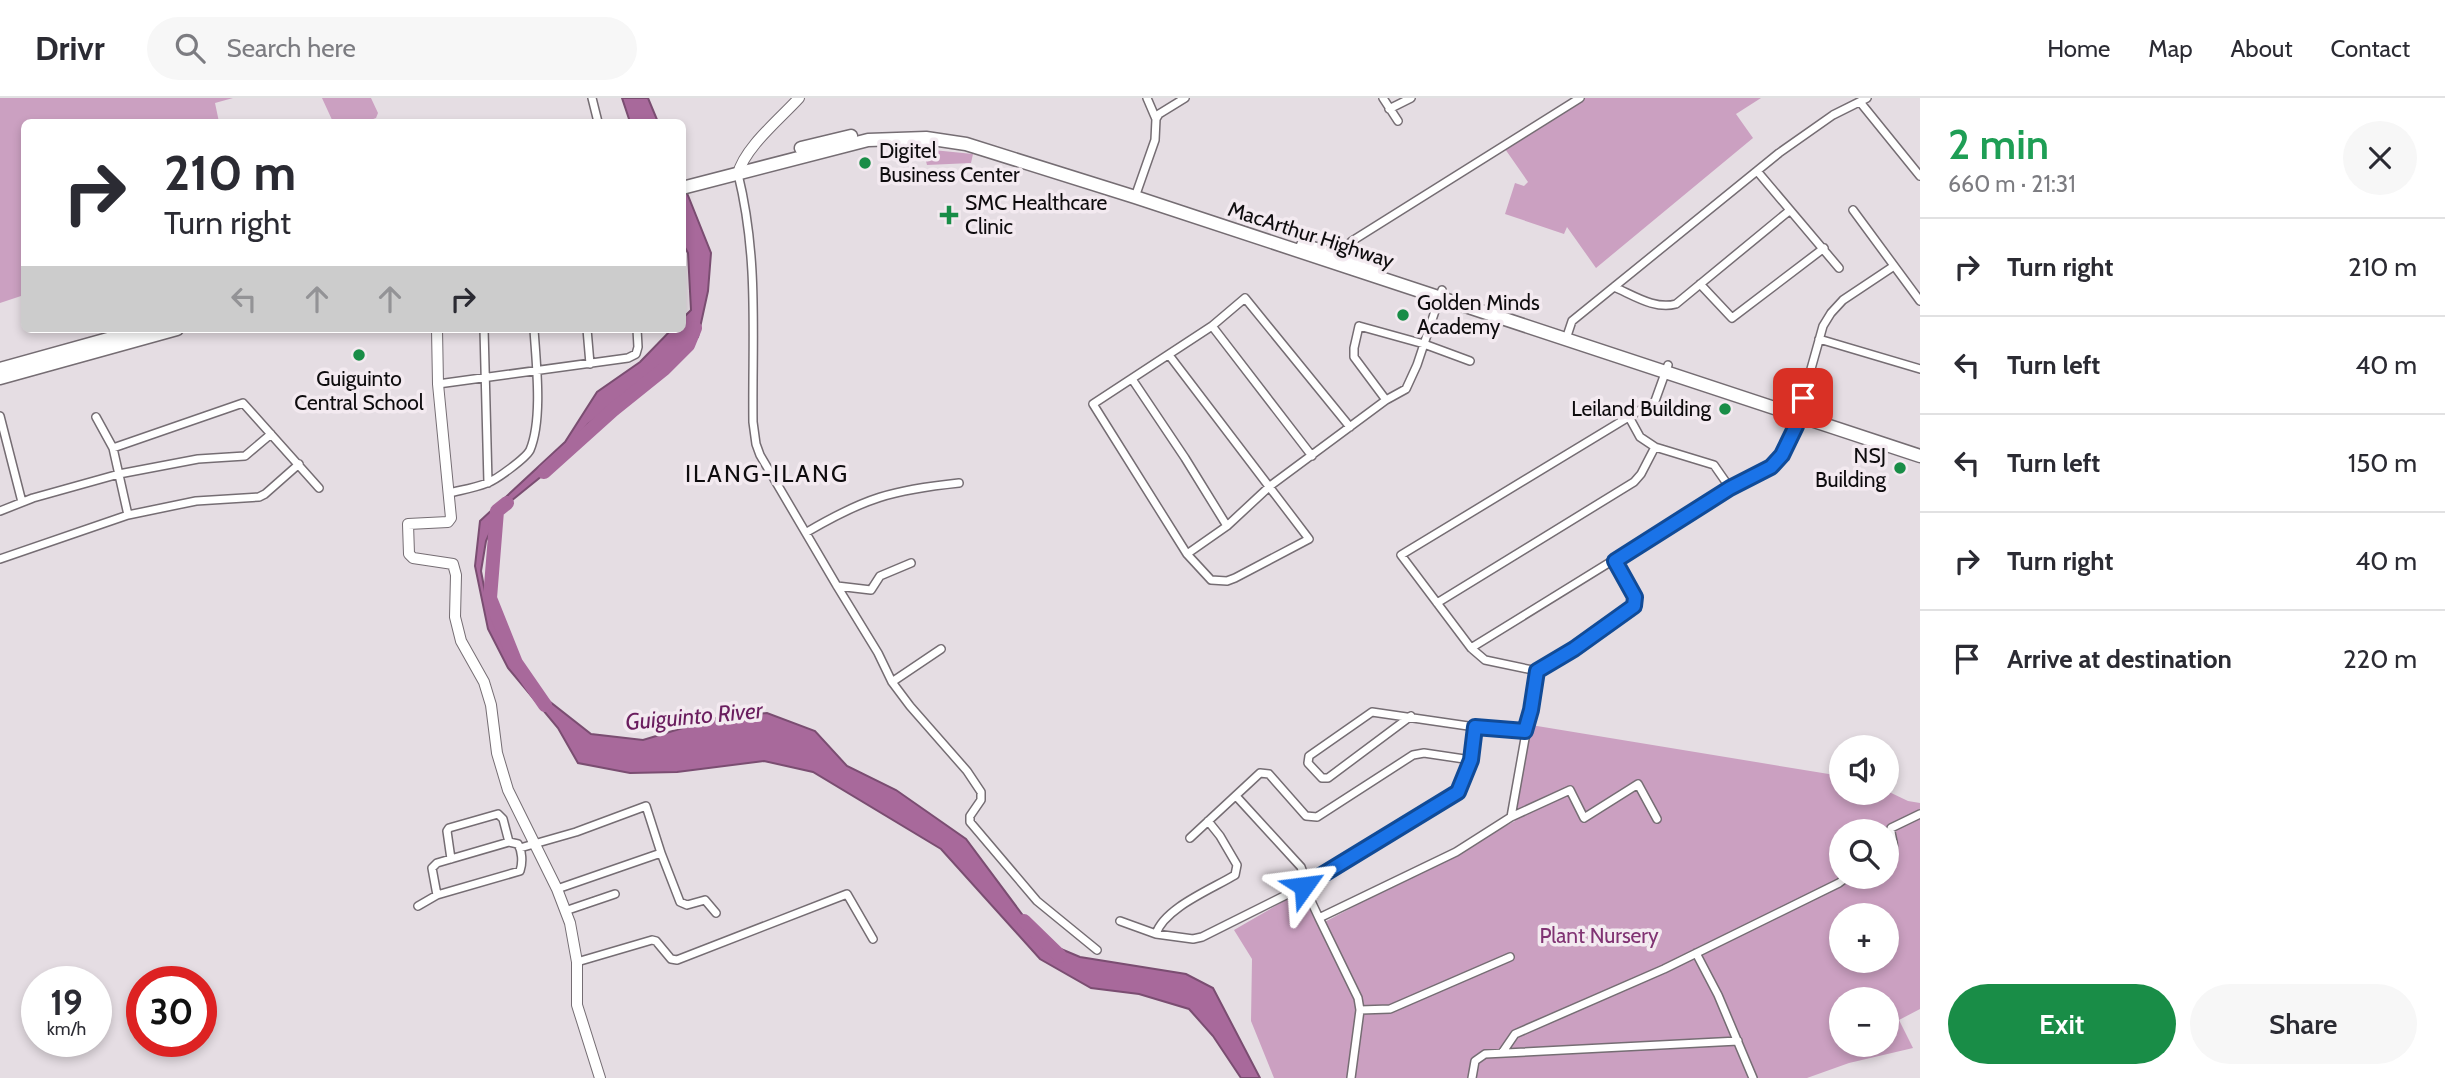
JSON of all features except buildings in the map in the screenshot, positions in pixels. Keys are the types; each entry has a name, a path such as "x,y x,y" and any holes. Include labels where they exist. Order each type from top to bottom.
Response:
{"highway":[{"name":"MacArthur Highway","path":"686,186 739,170 868,140 926,138 986,149 1137,194 1800,411 1920,447"},
{"name":"MacArthur Highway","path":"686,180 700,180"},
{"path":"0,369 130,333"},
{"path":"0,378 163,333"},
{"name":"MacArthur Highway","path":"1800,411 1920,456"}],"street":[{"path":"592,98 597,119"},
{"path":"799,98 754,146 739,170 753,266 754,438 771,476 878,653 892,682 967,771 981,792 981,800 970,816 970,822 1037,901 1097,950"},
{"path":"1147,98 1156,120"},
{"path":"1137,194 1154,147 1159,114 1185,98"},
{"path":"1383,98 1398,121"},
{"path":"1389,109 1411,98"},
{"path":"1336,259 1352,241 1580,98"},
{"path":"1567,335 1572,321 1757,171 1833,116 1864,100 1920,176"},
{"path":"1757,171 1839,268"},
{"path":"1853,210 1920,301"},
{"path":"1614,287 1656,305 1676,304 1789,211"},
{"path":"1700,284 1732,318 1824,248"},
{"path":"1471,648 1730,488 1771,467 1782,455 1800,411 1823,326 1843,300 1894,266"},
{"path":"1187,554 1227,526 1270,486 1406,388 1441,294"},
{"path":"1169,355 1309,539 1227,581 1211,580 1187,554 1093,404 1212,326 1245,298 1350,427"},
{"path":"1212,326 1312,456"},
{"path":"1386,400 1354,357 1359,326 1470,360"},
{"path":"437,333 438,384 451,518 448,522 408,524 409,554 413,558 453,564 456,575 455,617 461,641 484,682 491,705 497,753 508,790 536,844 570,923 577,962 577,1005 600,1078"},
{"path":"484,333 488,483"},
{"path":"449,493 488,483 530,450 536,418 534,333"},
{"path":"587,333 590,364"},
{"path":"438,384 590,364 636,354 637,333"},
{"path":"1819,339 1920,369"},
{"path":"1615,561 1635,597 1634,606 1574,649 1537,671 1485,660 1471,648 1401,555 1655,401 1667,368"},
{"path":"1132,379 1227,526"},
{"path":"113,448 238,403 246,406 319,488"},
{"path":"0,416 22,502"},
{"path":"96,417 113,448 128,515"},
{"path":"1629,417 1640,437 1655,447 1714,465 1730,488"},
{"path":"0,511 119,474 198,459 242,457 271,435"},
{"path":"1437,603 1634,482 1655,447"},
{"path":"0,559 128,515 196,501 258,497 299,464"},
{"path":"807,533 853,506 884,494 913,487 959,483"},
{"path":"836,586 871,590 880,576 911,563"},
{"path":"892,682 941,649"},
{"path":"1511,817 1537,671"},
{"path":"1411,716 1328,778 1322,778 1308,763 1309,756 1369,713 1375,712 1411,716 1475,727 1525,731"},
{"path":"1120,921 1156,934 1192,939 1202,937 1304,886 1458,792 1471,760 1475,727"},
{"path":"1190,838 1260,773 1265,772 1307,816 1317,817 1413,755 1423,753 1471,760"},
{"path":"1319,918 1456,852 1511,817 1570,790 1584,818 1638,784 1657,819"},
{"path":"1236,796 1301,867 1305,878 1304,886 1356,993 1360,1010 1351,1078"},
{"path":"520,848 576,832 646,806 680,902 687,905 705,900 716,913"},
{"path":"451,859 447,831 449,828 498,814 503,818 509,842"},
{"path":"1899,824 1920,814"},
{"path":"1156,934 1163,919 1238,871 1220,836 1208,821"},
{"path":"418,906 437,895 520,870 523,864 518,844 509,842 437,863 432,868 437,895"},
{"path":"557,890 661,853"},
{"path":"1502,1053 1515,1034 1696,953 1829,888"},
{"path":"565,911 615,894"},
{"path":"577,962 652,940 656,941 671,959 677,960 847,894 873,939"},
{"path":"1696,953 1718,995 1754,1078"},
{"path":"1360,1010 1390,1009 1510,957"},
{"path":"1472,1078 1478,1056 1738,1041"}],"green space":[{"path":"0,98 233,98 215,103 218,119 21,119 21,296 0,303"},
{"path":"322,98 371,98 378,113 373,119 332,119"},
{"path":"1581,98 1761,98 1736,114 1753,138 1596,268 1567,227 1564,234 1505,214 1515,183 1524,186 1528,182 1503,146"},
{"path":"923,149 973,154 971,163 927,165"},
{"name":"Plant Nursery","path":"1531,725 1829,774 1829,805 1899,805 1899,797 1920,803 1920,1009 1899,1020 1899,987 1829,987 1829,1057 1875,1057 1807,1078 1274,1078 1251,1021 1252,959 1234,930 1301,891 1319,925 1515,821"},
{"name":"Plant Nursery","path":"1899,1020 1913,1048 1899,1051"}],"shaded area":[{"path":"622,98 648,98 657,119 629,119"},
{"path":"686,190 711,253 708,291 698,337 625,398 588,424 548,471 500,510 486,541 481,571 488,608 535,690 591,734 643,740 719,717 767,713 815,731 847,766 896,790 966,839 1042,941 1080,957 1186,974 1213,988 1260,1078 1241,1078 1213,1036 1189,1009 1139,994 1091,988 1040,959 941,849 813,772 764,761 677,772 630,773 578,763 558,728 508,668 488,629 475,566 480,521 565,442 597,392 640,362 668,333 686,333 686,315 691,310"}],"waterway":[{"name":"Guiguinto River","path":"544,472 613,410 664,369 688,345 695,328"},
{"name":"Guiguinto River","path":"507,503 497,511 490,598 516,663 545,705"},
{"name":"Guiguinto River","path":"1024,921 1060,956"}],"place":[{"name":"Digitel Business Center","path":"865,163"},
{"name":"SMC Healthcare Clinic","path":"949,215"},
{"name":"Golden Minds Academy","path":"1403,315"},
{"name":"Guiguinto Central School","path":"359,355"},
{"name":"Leiland Building","path":"1725,409"},
{"name":"NSJ Building","path":"1900,468"}],"district":[{"name":"ILANG-ILANG","path":"767,474"}],"route":[{"path":"1304,886 1458,792 1471,760 1475,727 1525,731 1537,671 1574,649 1634,606 1635,597 1615,561 1730,488 1771,467 1782,455 1796,426 1803,398"}]}
